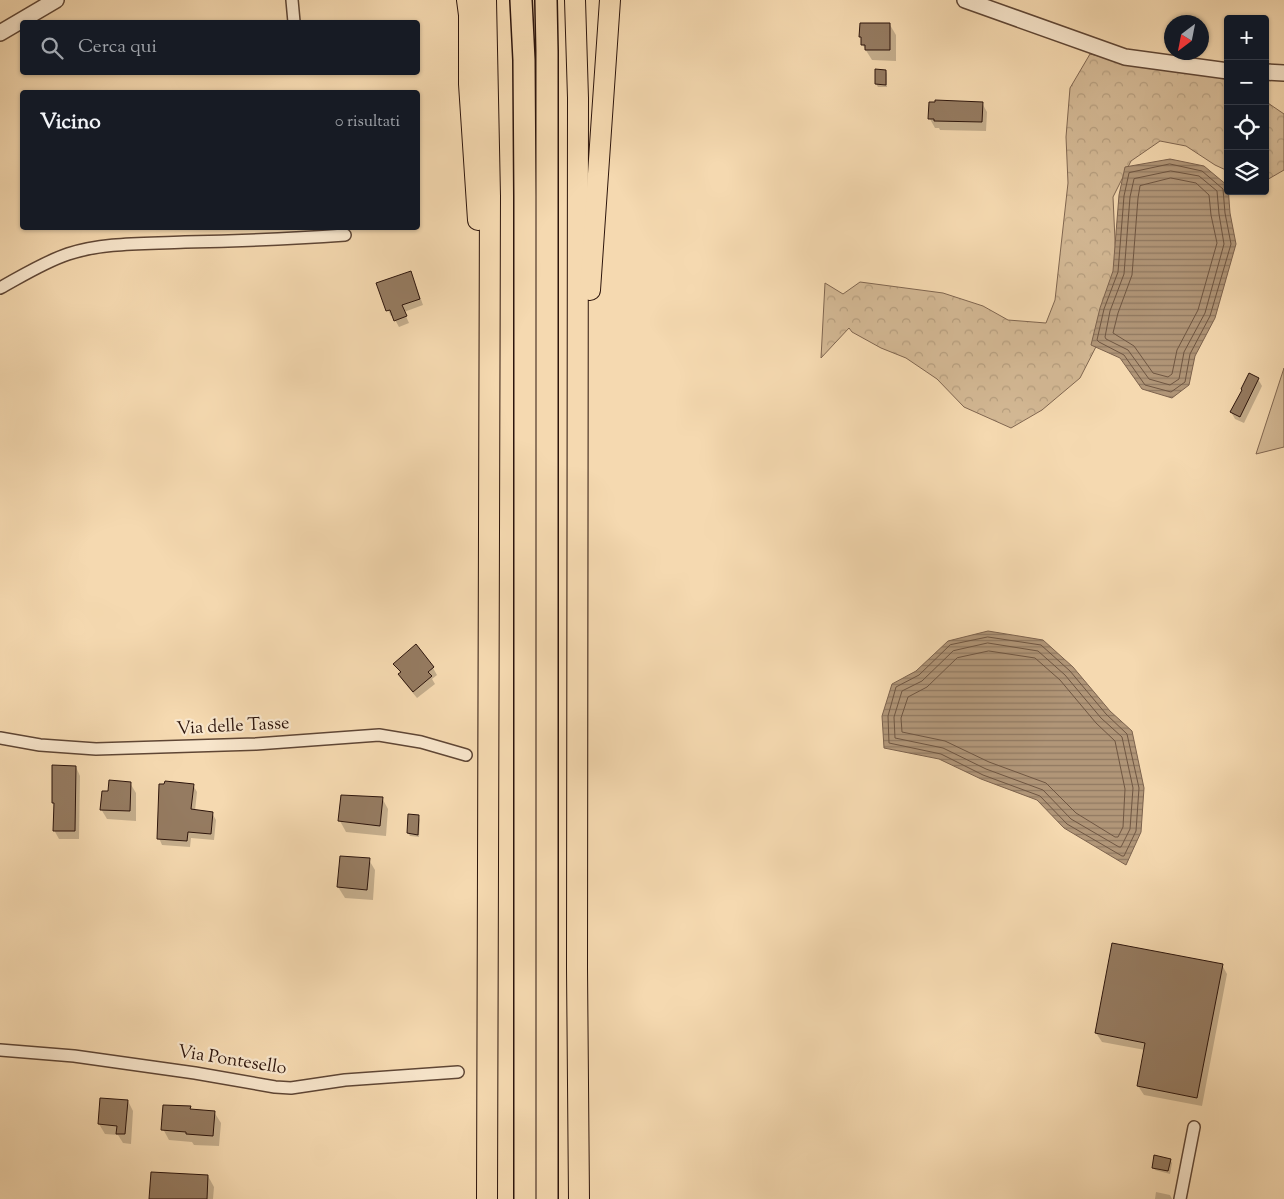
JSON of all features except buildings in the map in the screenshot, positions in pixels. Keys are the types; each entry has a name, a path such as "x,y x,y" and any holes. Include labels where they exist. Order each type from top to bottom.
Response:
{"highway":[{"path":"467,0 469,15 469,84 480,267 480,339 488,430"},
{"path":"486,0 490,196 487,894 489,1052 487,1199"},
{"path":"521,0 524,60 525,1199"},
{"path":"546,0 547,1199"},
{"path":"575,0 578,98 577,968 579,1199"},
{"path":"579,434 588,336 610,0"}],"street":[{"path":"22,20 56,0"},
{"path":"292,0 294,20"},
{"path":"965,0 1125,57 1224,70"},
{"path":"0,33 20,21"},
{"path":"1269,72 1284,73"},
{"path":"0,288 50,261 96,247 345,235"},
{"name":"Via delle Tasse","path":"0,738 40,745 96,749 256,744 380,735 421,742 466,756"},
{"name":"Via Pontesello","path":"0,1050 74,1056 291,1088 345,1080 458,1072"},
{"path":"1180,1199 1194,1127"}],"green space":[{"path":"1090,54 1138,65 1224,75 1224,169 1186,146 1160,141 1131,161 1113,197 1117,283 1102,335 1080,378 1042,410 1011,428 964,407 937,379 906,358 881,348 852,332 849,328 821,358 825,283 843,294 860,282 943,293 983,306 1008,320 1046,323 1055,300 1068,183 1066,137 1070,88"},
{"path":"1269,104 1284,114 1284,170 1269,179"},
{"path":"1284,368 1284,447 1256,454"}],"water":[{"path":"1170,159 1204,166 1224,183 1224,195 1229,195 1236,244 1215,318 1195,356 1189,385 1172,398 1142,389 1120,358 1091,345 1100,308 1113,271 1119,195 1125,167"},
{"path":"988,631 1043,640 1073,667 1110,711 1132,731 1144,788 1141,832 1126,865 1064,828 1037,800 981,779 939,759 884,748 882,716 892,684 916,671 948,641"}]}
